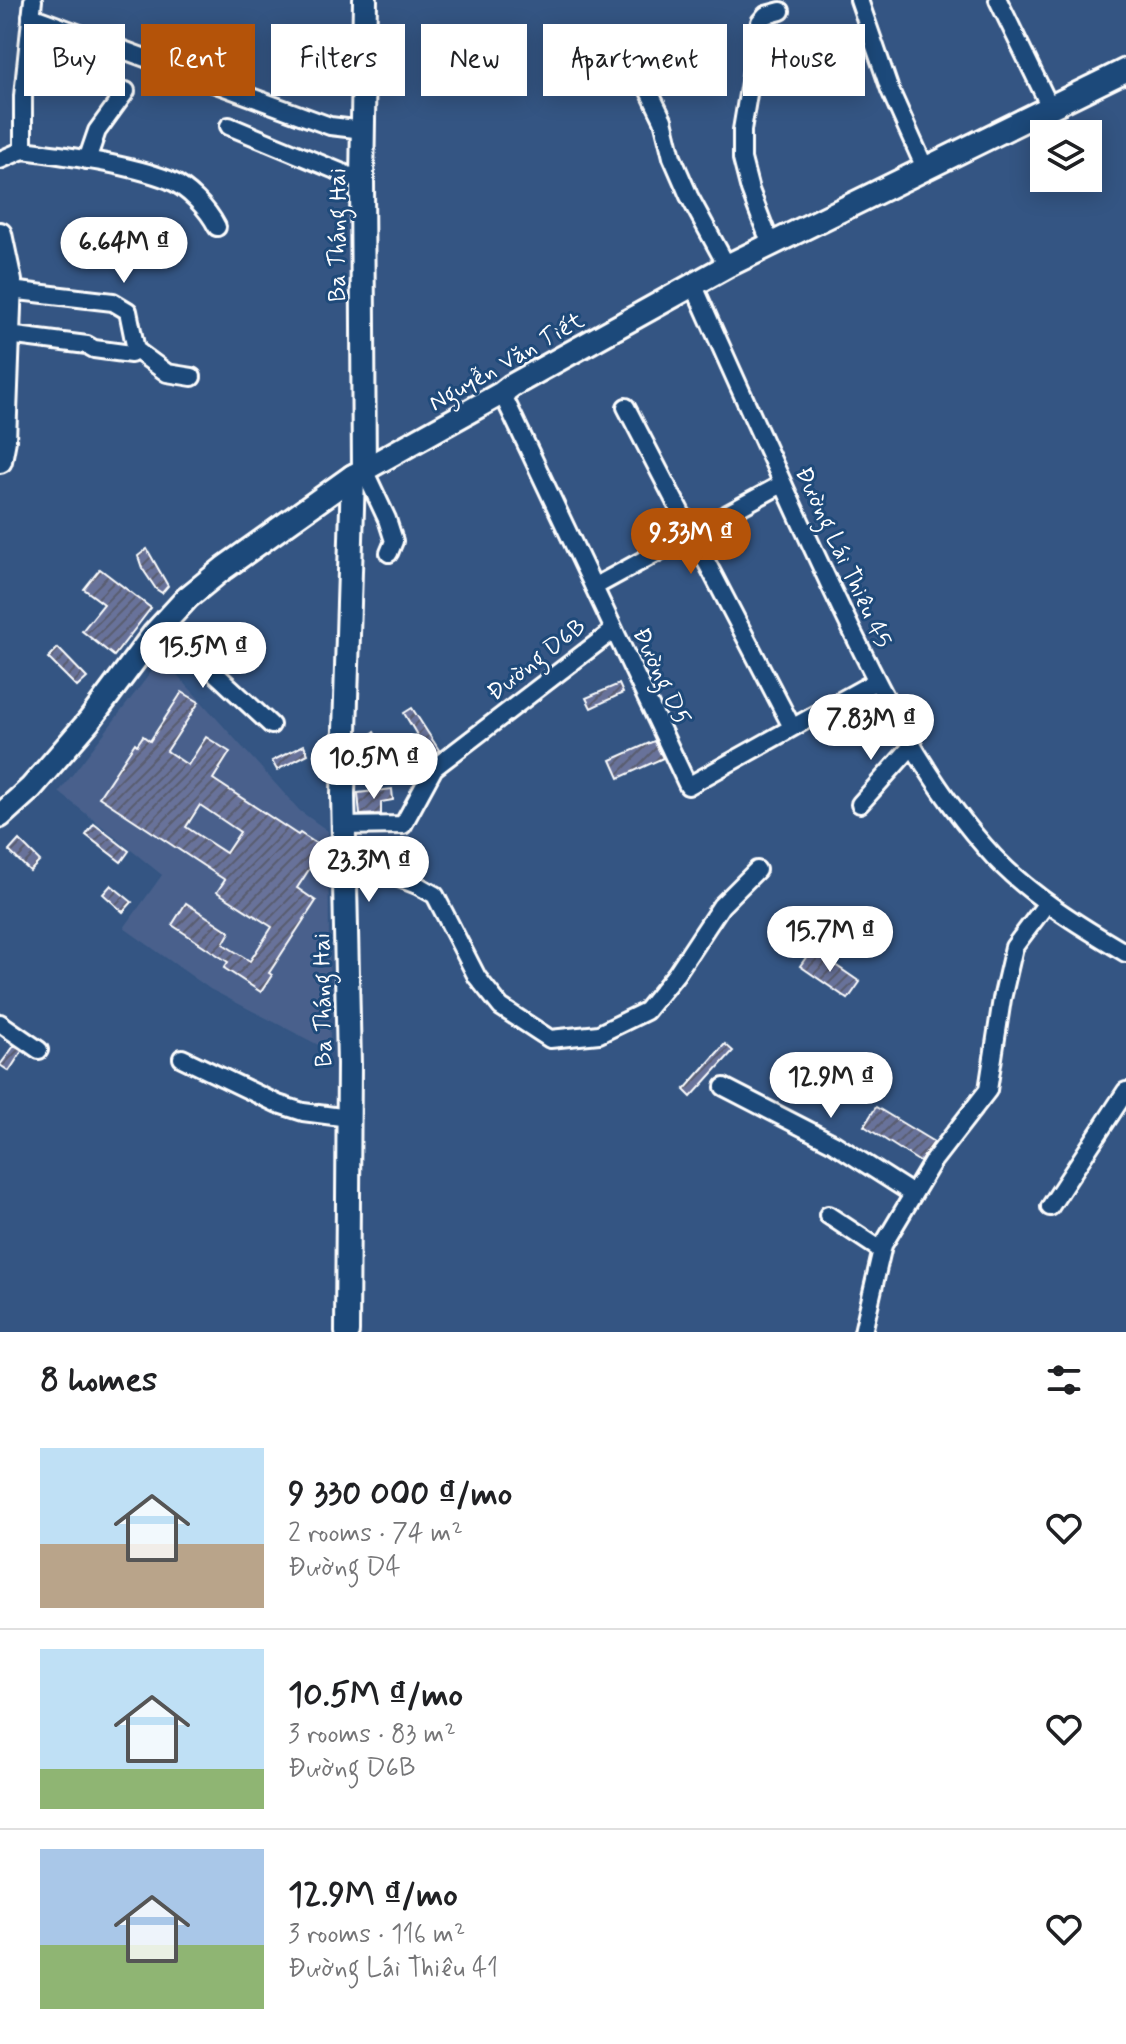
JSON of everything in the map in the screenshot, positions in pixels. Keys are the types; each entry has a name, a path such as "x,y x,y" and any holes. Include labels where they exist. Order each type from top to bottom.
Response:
{"street":[{"name":"Ba Tháng Hai","path":"347,1332 349,1118 344,826 358,473 365,0"},
{"path":"859,0 890,90 925,168"},
{"path":"998,0 1050,107"},
{"path":"23,150 23,96 32,8 172,70 262,99 330,126 364,130"},
{"path":"761,24 762,18 781,11"},
{"name":"Nguyễn Văn Tiết","path":"0,816 31,788 89,721 187,598 358,473 727,266 1126,70"},
{"path":"87,160 97,131 126,91"},
{"path":"651,96 663,120 672,157 689,196 727,266"},
{"path":"747,96 742,130 742,159 753,200 771,245"},
{"path":"229,126 362,181"},
{"path":"0,160 23,150 87,160 171,181 208,210 217,227"},
{"path":"0,234 10,290 2,402 4,440 0,461"},
{"name":"Đường Lái Thiêu 45","path":"694,286 782,484 876,681 920,761 995,857 1047,903 1126,953"},
{"path":"10,290 113,302 128,311 136,350 167,373 192,377"},
{"path":"8,335 131,354 136,350"},
{"name":"Đường D5","path":"502,393 688,786 792,727"},
{"path":"626,407 792,727 876,681"},
{"path":"358,473 387,519 394,541 389,553"},
{"path":"594,587 782,484"},
{"path":"163,625 271,725"},
{"name":"Đường D6B","path":"344,826 403,825 434,768 614,630"},
{"path":"860,804 912,746"},
{"path":"345,861 376,869 435,895 477,977 501,1007 550,1039 599,1034 646,1011 676,974 721,906 757,870"},
{"path":"863,1332 881,1250 933,1161 988,1090 1002,999 1014,947 1047,903"},
{"path":"0,1023 39,1050"},
{"path":"182,1058 278,1104 303,1112 349,1118"},
{"path":"724,1087 833,1143 913,1194"},
{"path":"1050,1207 1123,1100"},
{"path":"828,1215 881,1250"}],"shaded area":[{"path":"162,658 300,811 328,831 330,1051 210,989 124,928 162,875 59,792"}],"building":[{"path":"147,549 168,586 162,593 142,568 138,556"},
{"path":"100,569 151,608 114,656 82,631 104,604 84,589"},
{"path":"58,648 87,678 77,687 48,658"},
{"path":"619,684 623,693 591,708 586,698"},
{"path":"182,692 199,702 167,751 188,765 206,737 230,752 213,779 323,848 297,888 316,901 269,973 272,975 261,992 224,968 228,962 172,925 186,903 230,932 223,944 250,961 272,927 217,892 225,880 99,797 135,743 137,745 143,736 150,741","holes":["200,805 240,832 226,853 186,827"]},
{"path":"412,708 439,750 430,757 404,713"},
{"path":"374,732 380,742 362,754 359,741"},
{"path":"654,741 663,758 619,778 611,760"},
{"path":"304,745 308,754 277,770 272,761"},
{"path":"392,789 393,800 381,802 381,814 360,815 358,793"},
{"path":"94,824 129,851 121,862 86,835"},
{"path":"19,840 40,861 30,871 9,851"},
{"path":"111,885 132,902 123,912 103,894"},
{"path":"812,949 860,982 848,999 800,966"},
{"path":"725,1044 733,1051 691,1097 684,1090"},
{"path":"14,1046 22,1051 9,1071 0,1065"},
{"path":"876,1107 934,1142 920,1162 864,1126"}]}
